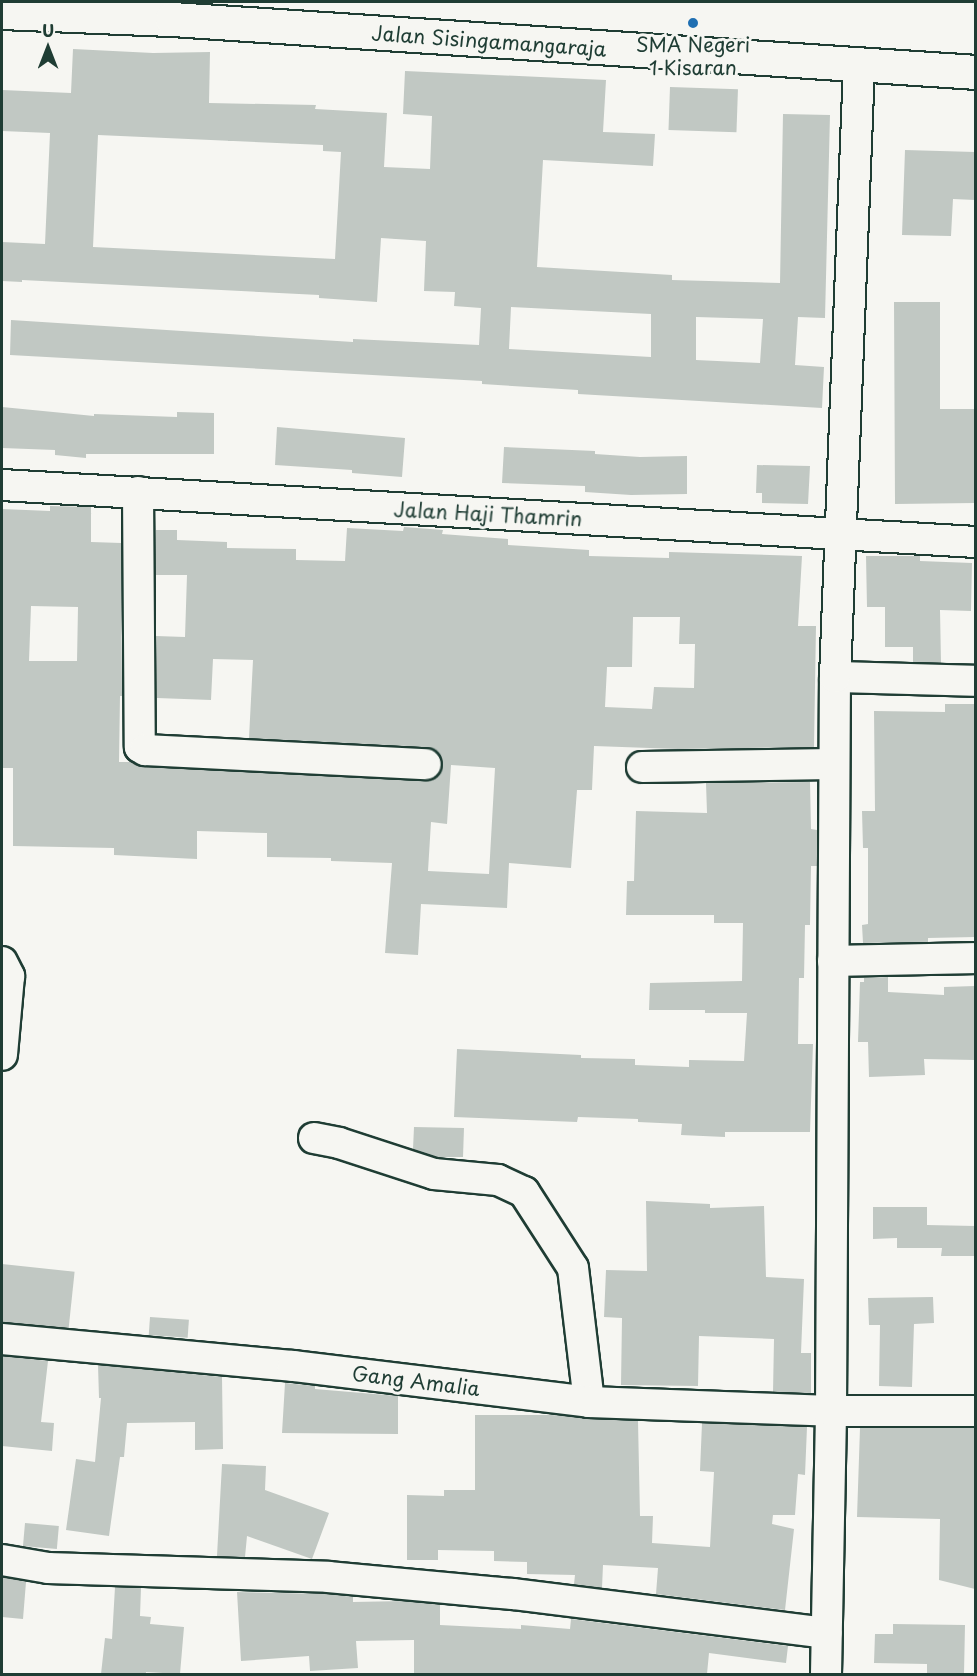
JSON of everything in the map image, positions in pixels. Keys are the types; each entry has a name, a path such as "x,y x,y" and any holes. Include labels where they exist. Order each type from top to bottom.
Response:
{"street":[{"name":"Jalan Sisingamangaraja","path":"2,12 172,19 975,72"},
{"path":"826,1674 831,1411 833,764 840,535 860,66"},
{"name":"Jalan Haji Thamrin","path":"2,485 975,542"},
{"path":"138,492 140,747 145,750 426,764"},
{"path":"835,677 975,681"},
{"path":"642,767 833,764"},
{"path":"833,961 975,958"},
{"path":"2,963 9,976 2,1055"},
{"path":"314,1138 434,1174 504,1181 524,1192 573,1268 589,1402"},
{"name":"Gang Amalia","path":"2,1339 293,1366 589,1402 831,1411 975,1412"},
{"path":"2,1560 48,1568 328,1577 513,1594 827,1633"}],"building":[{"path":"73,49 153,53 210,52 209,103 316,105 315,109 387,113 384,167 430,169 432,116 403,114 405,71 606,80 603,132 655,134 653,166 543,160 537,267 672,275 672,280 780,283 783,114 830,115 825,318 798,317 795,365 824,367 822,408 578,394 578,390 482,384 482,381 10,355 11,320 353,342 353,339 479,345 481,308 454,306 455,292 424,291 426,241 381,238 377,302 319,298 319,295 22,280 22,282 2,281 2,242 45,244 50,133 2,131 2,90 71,93","holes":["98,135 323,145 323,151 341,152 335,259 93,247","511,307 651,314 651,357 509,349","696,317 763,319 760,363 696,360"]},
{"path":"670,87 738,89 736,132 668,130"},
{"path":"905,150 975,152 975,200 953,199 951,236 902,235"},
{"path":"894,302 940,302 940,409 975,409 975,503 895,504"},
{"path":"2,407 94,416 94,414 177,417 177,412 214,413 214,454 86,454 86,458 55,455 55,450 2,448"},
{"path":"277,427 405,438 402,477 352,473 352,470 275,465"},
{"path":"504,447 595,451 595,454 640,457 687,456 687,494 631,495 585,492 585,486 502,483"},
{"path":"757,465 810,466 808,504 762,503 762,493 756,493"},
{"path":"50,506 91,507 91,542 121,543 122,696 120,696 119,762 132,762 144,767 425,781 434,779 443,765 441,756 435,749 427,747 249,738 253,660 213,659 211,700 157,698 156,636 185,637 187,575 156,575 156,530 177,530 177,540 227,542 227,548 296,549 296,560 345,561 347,528 403,531 404,527 443,530 442,534 508,539 508,545 589,550 589,556 669,558 669,552 802,556 798,626 816,626 814,747 678,749 594,746 592,790 577,790 571,868 509,863 507,908 421,904 418,955 385,953 392,863 331,861 331,858 267,857 267,833 197,831 197,859 114,855 114,848 13,846 13,768 2,768 2,509 50,511","holes":["31,606 78,607 77,661 29,661","633,617 680,617 679,644 695,644 694,688 654,687 652,709 605,707 607,667 632,667","451,765 495,768 489,874 428,871 431,822 447,824"]},
{"path":"866,556 920,556 920,561 972,563 971,611 940,610 941,663 913,662 913,647 885,647 885,607 867,607"},
{"path":"945,704 975,704 975,937 928,938 928,942 863,943 862,925 868,924 868,848 863,848 862,811 875,811 874,711 945,712"},
{"path":"810,782 811,829 817,830 817,866 811,866 810,925 805,925 804,978 799,978 798,1044 813,1044 810,1132 725,1132 725,1137 681,1135 682,1124 638,1122 638,1119 578,1117 577,1122 454,1117 457,1049 581,1055 581,1058 635,1059 635,1065 689,1067 689,1060 744,1061 747,1013 649,1010 650,983 742,981 743,923 714,923 714,915 626,915 627,881 634,881 636,811 707,813 706,783"},
{"path":"888,977 888,992 944,995 944,987 975,986 975,1060 924,1059 925,1075 869,1077 868,1042 858,1042 860,982 864,982 864,978"},
{"path":"414,1127 464,1128 463,1157 436,1157 413,1149"},
{"path":"646,1201 710,1204 710,1208 764,1206 766,1277 804,1279 801,1353 811,1353 811,1393 773,1392 774,1339 699,1336 698,1386 621,1385 622,1318 604,1317 606,1270 647,1271"},
{"path":"873,1207 927,1207 927,1225 975,1226 975,1256 941,1256 942,1248 897,1248 897,1238 873,1239"},
{"path":"2,1264 75,1272 69,1329 2,1322"},
{"path":"933,1297 934,1323 914,1324 912,1387 879,1386 880,1325 869,1325 868,1298"},
{"path":"150,1317 189,1320 188,1338 149,1335"},
{"path":"2,1356 48,1361 41,1422 54,1423 52,1451 2,1446"},
{"path":"98,1365 222,1377 223,1449 195,1450 195,1422 127,1423 124,1457 120,1457 109,1536 66,1530 76,1459 95,1462 101,1398 99,1398"},
{"path":"285,1383 315,1386 315,1389 398,1396 398,1434 282,1433"},
{"path":"475,1415 551,1415 638,1421 640,1516 653,1516 652,1543 710,1547 714,1472 700,1471 702,1423 807,1427 805,1475 798,1474 795,1515 773,1515 772,1524 794,1529 785,1610 656,1594 658,1568 603,1565 602,1588 574,1584 575,1575 527,1574 527,1562 494,1561 494,1551 438,1550 438,1560 407,1560 407,1495 444,1496 444,1490 475,1490"},
{"path":"860,1428 975,1428 975,1589 939,1580 940,1519 857,1517"},
{"path":"222,1464 266,1466 265,1490 329,1513 312,1559 247,1536 245,1557 217,1556"},
{"path":"25,1523 59,1526 57,1549 23,1546"},
{"path":"2,1577 26,1582 23,1619 2,1617"},
{"path":"115,1587 141,1588 140,1616 151,1617 150,1624 184,1627 180,1674 146,1672 146,1674 101,1674 105,1638 112,1639"},
{"path":"237,1592 327,1594 353,1597 353,1602 404,1601 440,1605 440,1625 521,1629 521,1625 570,1629 571,1619 788,1646 786,1663 709,1653 707,1674 414,1674 414,1640 356,1641 358,1668 310,1671 309,1656 241,1661"},
{"path":"893,1624 965,1625 964,1674 927,1674 927,1664 874,1663 875,1634 893,1634"}],"place":[{"name":"SMA Negeri 1 Kisaran","path":"693,23"}]}
